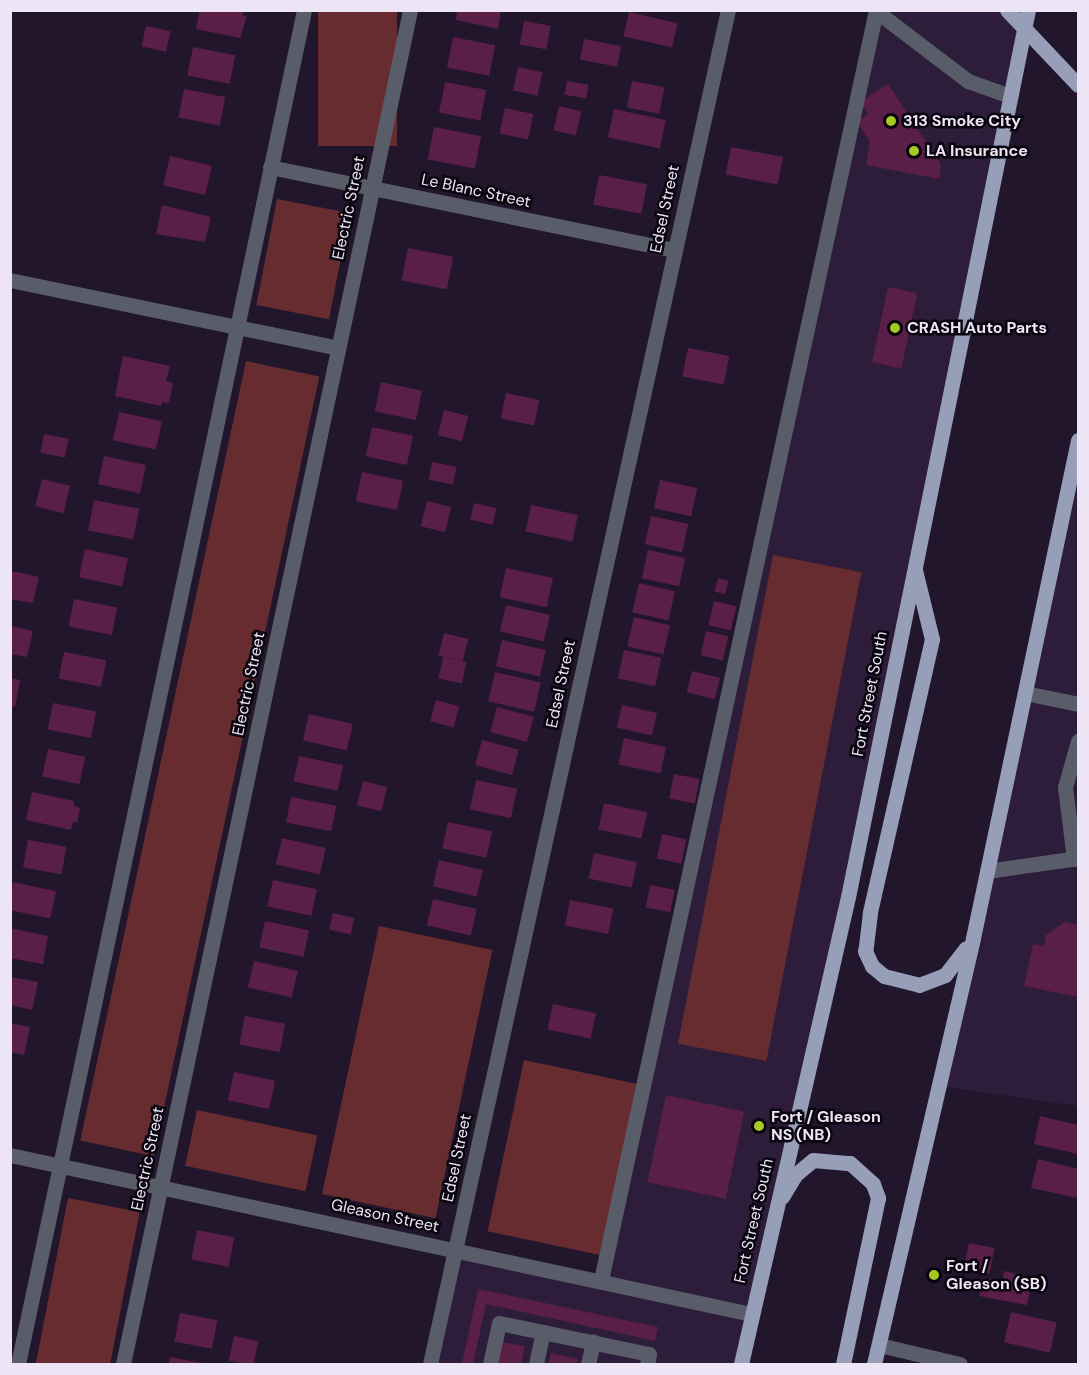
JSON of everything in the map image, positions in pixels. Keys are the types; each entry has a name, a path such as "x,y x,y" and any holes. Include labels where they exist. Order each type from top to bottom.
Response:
{"main road":[{"path":"1007,10 1078,85"},
{"name":"Fort Street South","path":"741,1365 774,1209 848,897 1028,10"},
{"path":"874,1365 973,938 1077,457 1078,440"},
{"path":"914,565 932,639 870,913 865,951 872,966 884,976 918,985 934,981 954,967 973,938"},
{"path":"774,1209 795,1174 813,1160 850,1163 873,1184 878,1198 843,1365"}],"street":[{"path":"18,1365 303,10"},
{"name":"Electric Street","path":"123,1365 410,10"},
{"name":"Edsel Street","path":"430,1365 728,10"},
{"path":"601,1280 876,11 968,81 1010,96"},
{"name":"Le Blanc Street","path":"270,167 675,250"},
{"path":"10,280 338,348"},
{"path":"1025,693 1078,704"},
{"path":"987,871 1076,858 1065,787 1078,741"},
{"name":"Gleason Street","path":"10,1155 751,1314"},
{"path":"490,1365 499,1323 649,1354 646,1365"},
{"path":"536,1365 543,1332"},
{"path":"588,1365 593,1342"},
{"path":"879,1345 960,1365"}],"shaded area":[{"path":"318,11 397,11 397,146 318,146"},
{"path":"876,11 1007,11 1024,28 914,565 741,1364 430,1364 455,1249 600,1279"},
{"path":"277,199 350,213 329,319 256,305"},
{"path":"246,361 319,377 154,1156 80,1141"},
{"path":"1078,440 1078,1106 939,1086"},
{"path":"773,555 861,572 766,1061 678,1044"},
{"path":"379,926 492,950 435,1218 322,1194"},
{"path":"524,1060 637,1084 601,1255 488,1231"},
{"path":"197,1110 317,1136 305,1191 185,1166"},
{"path":"68,1198 140,1212 110,1364 36,1364"}],"building":[{"path":"200,10 243,10 242,15 247,16 240,38 196,29"},
{"path":"449,10 501,10 498,29 456,20 457,13"},
{"path":"629,12 678,23 672,48 623,36"},
{"path":"524,21 551,26 546,49 520,45"},
{"path":"146,26 170,31 166,52 142,47"},
{"path":"453,37 495,45 489,76 447,67"},
{"path":"584,39 621,46 617,67 580,60"},
{"path":"193,47 235,55 230,84 187,75"},
{"path":"518,67 542,72 537,96 513,90"},
{"path":"567,81 589,85 586,99 565,95"},
{"path":"632,81 664,87 659,114 627,108"},
{"path":"445,82 486,90 480,120 439,112"},
{"path":"888,84 941,164 939,179 866,165 870,142 857,121 868,114 860,102"},
{"path":"184,89 225,97 220,125 178,117"},
{"path":"559,106 581,111 576,136 553,130"},
{"path":"505,108 533,114 528,139 500,133"},
{"path":"614,109 666,120 660,148 608,137"},
{"path":"434,127 481,136 475,169 428,159"},
{"path":"731,147 783,157 778,185 726,174"},
{"path":"170,156 212,166 205,195 163,185"},
{"path":"599,175 647,184 641,214 593,204"},
{"path":"162,205 211,217 205,242 156,234"},
{"path":"408,248 453,257 447,289 402,280"},
{"name":"CRASH Auto Parts","path":"888,287 917,293 901,369 872,362"},
{"path":"688,348 729,356 724,384 682,376"},
{"path":"123,356 170,366 166,381 173,383 169,403 162,402 161,406 115,396"},
{"path":"381,382 422,391 416,420 375,411"},
{"path":"506,393 539,400 534,426 501,418"},
{"path":"444,410 468,416 462,441 438,435"},
{"path":"119,412 162,421 156,450 113,440"},
{"path":"372,427 413,436 407,465 366,456"},
{"path":"44,434 69,439 65,457 40,453"},
{"path":"104,456 146,465 140,493 98,484"},
{"path":"432,462 457,467 453,484 429,480"},
{"path":"362,472 403,481 397,510 356,501"},
{"path":"42,479 70,486 63,513 35,506"},
{"path":"660,480 697,488 691,516 654,508"},
{"path":"94,500 139,509 133,539 88,530"},
{"path":"427,501 451,507 445,532 421,526"},
{"path":"474,503 496,508 493,525 470,520"},
{"path":"531,505 578,515 572,541 525,531"},
{"path":"651,516 688,524 682,552 645,544"},
{"path":"85,549 128,558 122,587 79,577"},
{"path":"648,550 685,558 679,586 642,578"},
{"path":"506,568 553,578 547,607 500,597"},
{"path":"12,571 39,577 33,603 10,599"},
{"path":"718,578 729,581 725,594 714,592"},
{"path":"639,583 675,591 668,621 632,612"},
{"path":"74,599 117,607 112,635 69,626"},
{"path":"714,601 736,606 731,631 708,625"},
{"path":"506,605 550,615 544,641 500,631"},
{"path":"634,617 670,625 663,655 627,646"},
{"path":"10,626 33,631 27,657 10,654"},
{"path":"706,631 728,636 723,661 700,655"},
{"path":"444,633 468,639 463,661 438,655"},
{"path":"502,640 546,650 540,676 496,666"},
{"path":"624,650 661,658 655,686 618,678"},
{"path":"64,652 106,660 101,687 59,679"},
{"path":"443,657 466,662 462,684 438,679"},
{"path":"692,671 720,678 715,699 687,692"},
{"path":"495,672 541,683 534,712 488,701"},
{"path":"10,678 20,680 15,707 10,706"},
{"path":"436,700 459,706 453,727 430,721"},
{"path":"53,703 96,711 91,738 48,730"},
{"path":"622,705 657,713 652,736 617,727"},
{"path":"497,707 534,717 527,742 490,732"},
{"path":"309,714 353,724 347,750 303,740"},
{"path":"624,738 666,747 660,773 618,764"},
{"path":"482,740 519,750 512,775 475,765"},
{"path":"48,749 85,757 79,784 42,776"},
{"path":"299,756 343,765 338,791 294,781"},
{"path":"674,774 700,779 695,804 669,799"},
{"path":"476,780 517,789 511,818 470,809"},
{"path":"363,781 387,787 381,811 357,805"},
{"path":"32,792 74,801 74,806 80,808 77,823 73,822 71,830 26,820"},
{"path":"291,797 336,806 331,831 286,823"},
{"path":"604,803 647,812 641,839 598,829"},
{"path":"448,822 492,831 486,858 442,848"},
{"path":"662,834 686,839 681,864 657,858"},
{"path":"282,838 326,848 320,874 276,864"},
{"path":"28,840 66,847 62,874 23,868"},
{"path":"594,853 637,862 632,888 589,878"},
{"path":"439,860 483,870 477,896 433,886"},
{"path":"273,880 317,889 311,916 267,906"},
{"path":"13,882 56,891 50,919 10,910"},
{"path":"650,885 675,890 670,912 646,908"},
{"path":"433,899 477,909 471,935 427,925"},
{"path":"570,900 613,908 608,934 565,926"},
{"path":"333,913 354,918 351,935 329,930"},
{"path":"265,921 309,930 303,957 259,947"},
{"path":"1065,922 1078,925 1078,997 1024,986 1033,944 1044,946 1046,935"},
{"path":"10,928 48,936 43,964 10,958"},
{"path":"254,961 298,971 292,997 248,987"},
{"path":"10,977 38,982 32,1010 10,1005"},
{"path":"553,1004 596,1013 591,1039 548,1029"},
{"path":"245,1016 285,1024 280,1052 239,1044"},
{"path":"10,1023 30,1027 24,1055 10,1052"},
{"path":"234,1072 275,1081 269,1109 228,1100"},
{"path":"666,1095 744,1112 726,1199 647,1182"},
{"path":"1040,1116 1078,1125 1078,1154 1034,1144"},
{"path":"1038,1159 1078,1169 1078,1198 1031,1188"},
{"path":"197,1230 234,1237 229,1267 191,1259"},
{"path":"969,1243 995,1248 990,1273 964,1269"},
{"path":"1004,1271 1033,1277 1027,1305 979,1296 983,1278 1002,1282"},
{"path":"478,1289 658,1327 655,1341 486,1304 473,1364 462,1364"},
{"path":"1011,1312 1057,1323 1050,1353 1004,1342"},
{"path":"180,1313 217,1320 212,1349 174,1341"},
{"path":"234,1336 258,1341 254,1364 229,1360"},
{"path":"502,1342 525,1346 521,1364 497,1364"},
{"path":"551,1353 578,1359 577,1364 548,1364"},
{"path":"170,1357 202,1363 202,1364 169,1364"}],"place":[{"name":"313 Smoke City","path":"891,121"},
{"name":"LA Insurance","path":"914,151"},
{"name":"CRASH Auto Parts","path":"895,328"},
{"name":"Fort / Gleason NS (NB)","path":"759,1126"},
{"name":"Fort / Gleason (SB)","path":"934,1275"}]}
